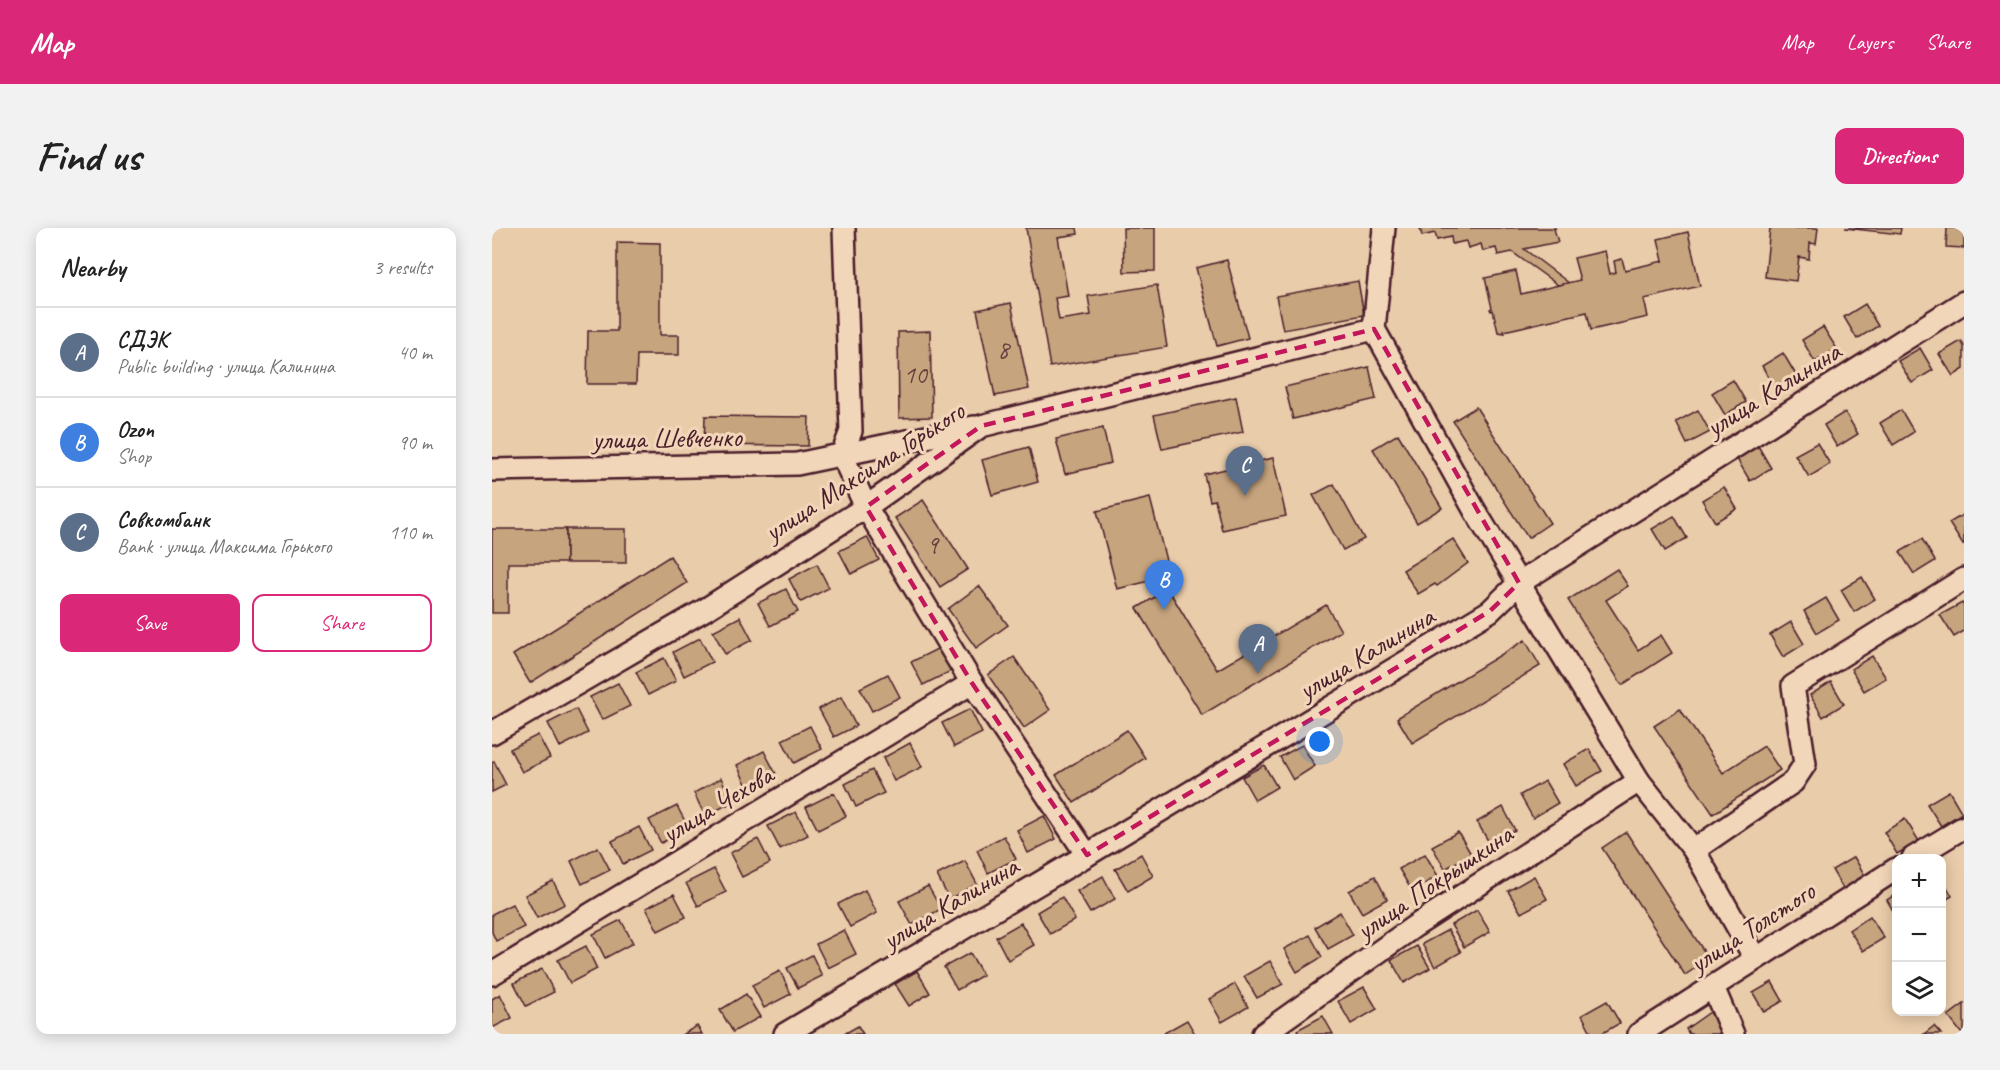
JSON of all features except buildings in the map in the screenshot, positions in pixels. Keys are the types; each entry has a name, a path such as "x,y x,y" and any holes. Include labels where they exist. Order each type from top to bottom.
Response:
{"street":[{"path":"844,228 851,431 842,455 867,507 972,683 1087,855"},
{"path":"1384,228 1374,329 1475,511 1639,781 1694,850 1755,958"},
{"name":"улица Калинина","path":"785,1034 811,1027 1087,855 1490,611 1519,583 1964,302"},
{"name":"улица Максима Горького","path":"492,733 706,609 867,507 981,426 1374,329"},
{"name":"улица Шевченко","path":"492,470 797,464 981,426"},
{"path":"1694,850 1793,782 1805,764 1793,686 1964,579"},
{"name":"улица Чехова","path":"492,974 972,683"},
{"name":"улица Покрышкина","path":"1263,1034 1416,926 1639,781"},
{"path":"1919,854 1964,826"},
{"name":"улица Толстого","path":"1639,1034 1892,872"},
{"path":"1713,987 1733,1034"}],"highlighted area":[{"path":"1374,329 1519,583 1490,611 1087,855 972,683 866,507 981,426"}],"place":[{"name":"Совкомбанк","path":"1245,496"},
{"name":"Ozon","path":"1164,610"},
{"name":"СДЭК","path":"1258,674"}]}
